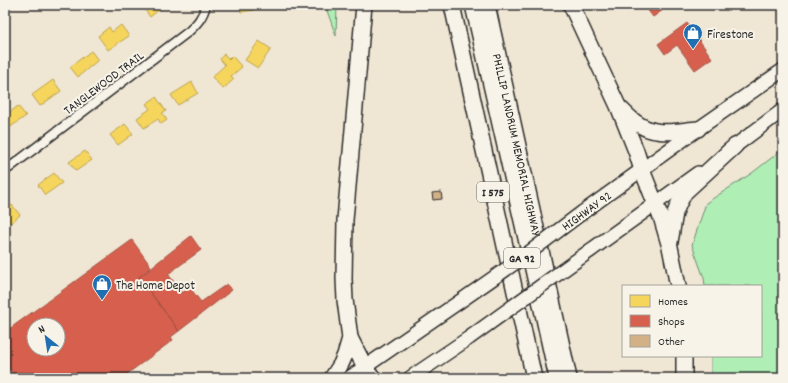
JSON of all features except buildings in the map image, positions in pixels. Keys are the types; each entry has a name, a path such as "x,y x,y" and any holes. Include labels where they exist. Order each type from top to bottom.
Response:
{"highway":[{"path":"364,5 345,220 344,279 350,338 371,372"},
{"name":"I 575","path":"452,5 534,378"},
{"path":"473,5 557,378"},
{"name":"PHILLIP LANDRUM MEMORIAL HIGHWAY","path":"487,5 569,378"},
{"path":"571,5 618,106 636,151 662,220 670,246 678,285"},
{"path":"618,106 634,121 650,130 665,132 698,129"},
{"path":"670,246 675,213 686,192 735,146"},
{"path":"332,378 341,364 350,338"},
{"path":"684,357 684,378"}],"main road":[{"name":"HIGHWAY 92","path":"349,378 371,372 459,302 522,258 698,129 783,70"},
{"name":"GA 92","path":"410,378 469,338 783,110"}],"street":[{"name":"TANGLEWOOD TRAIL","path":"5,171 188,32 203,16 206,5"}],"green space":[{"path":"325,5 337,5 336,36"},
{"path":"783,149 783,378 711,378 711,357 762,357 762,285 705,285 704,278 692,245 706,203 752,173"}],"place":[{"name":"Firestone","path":"693,50"},
{"name":"The Home Depot","path":"102,301"}]}
